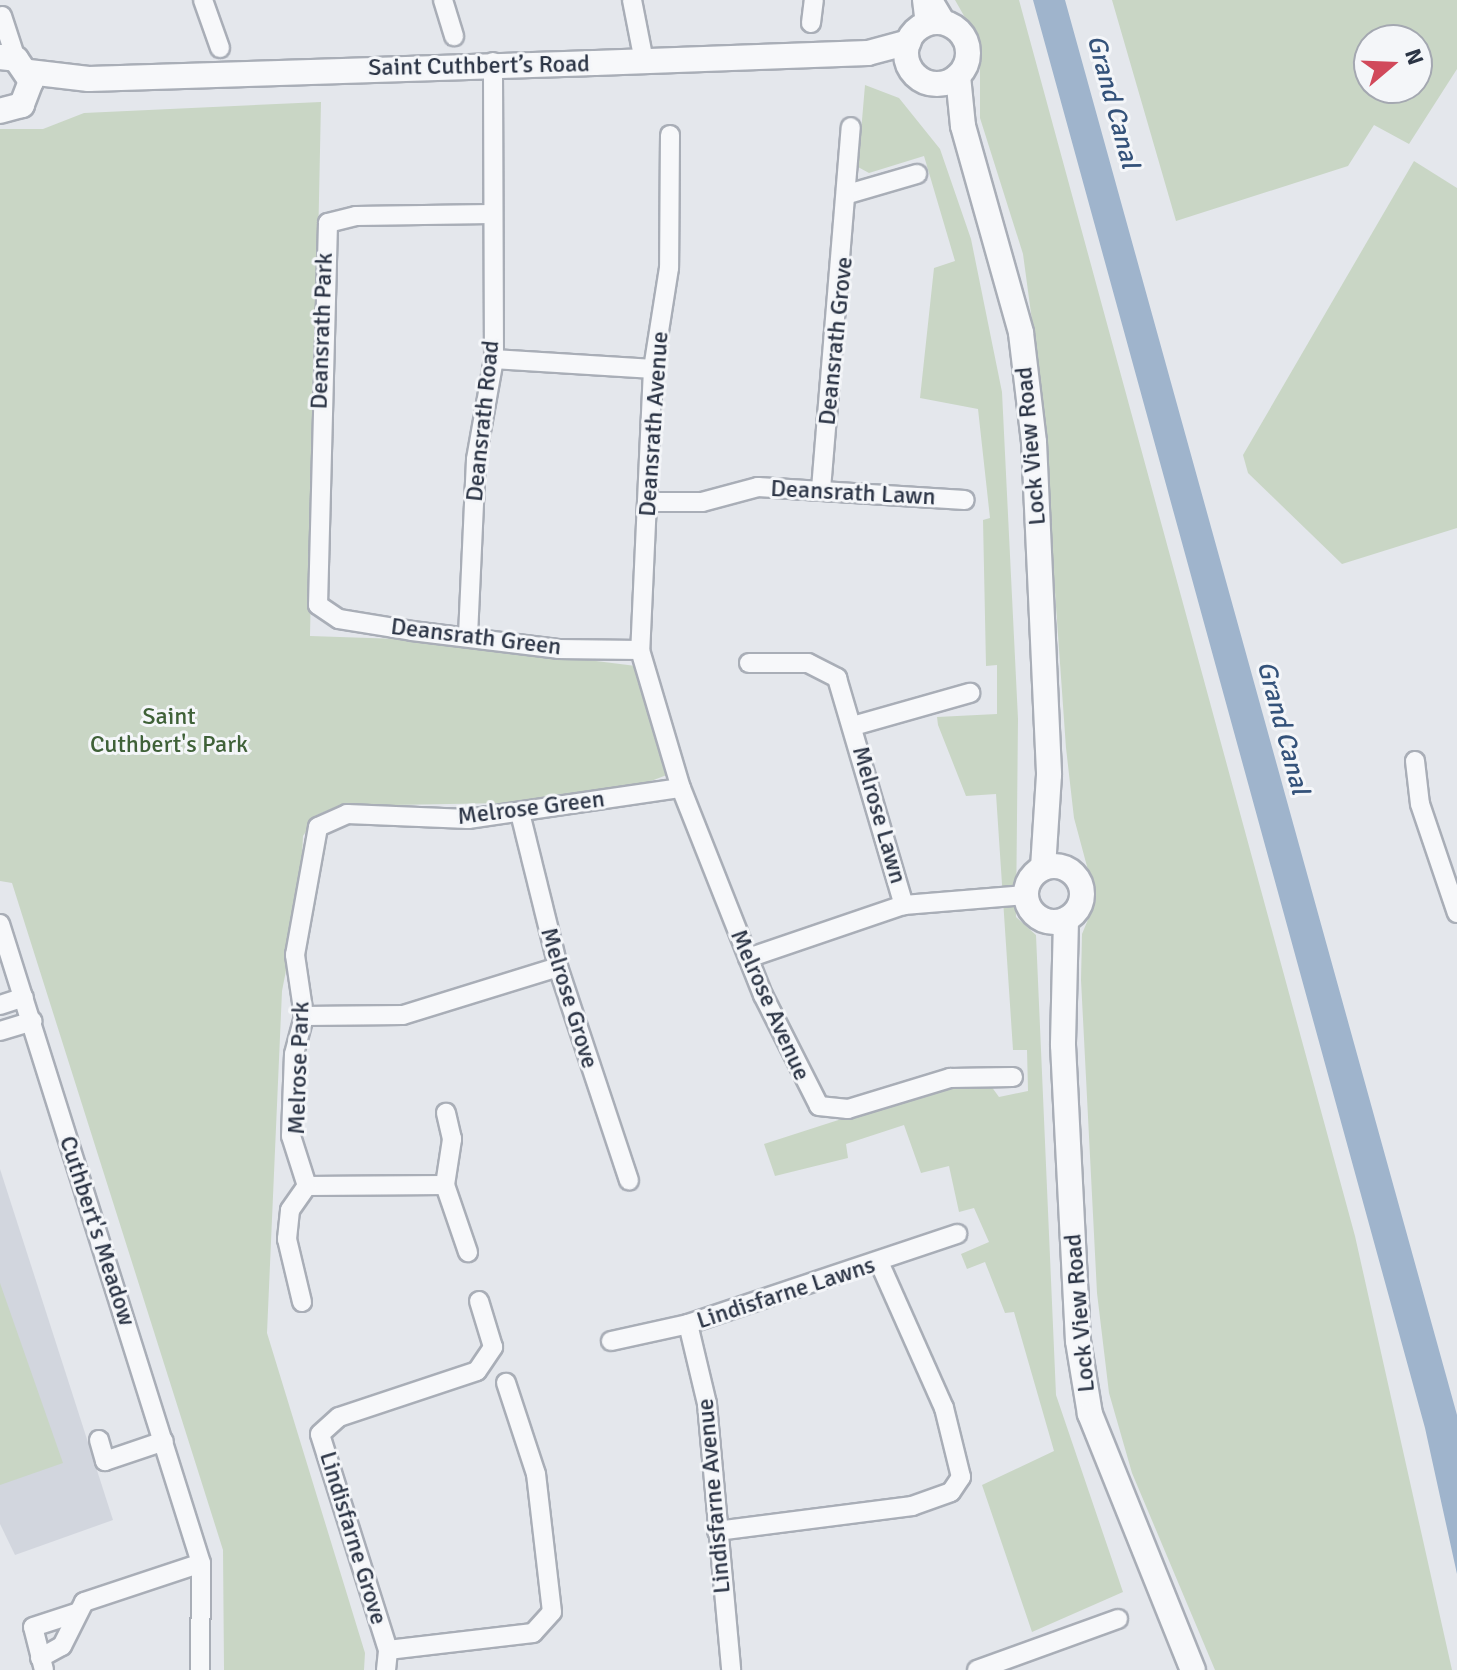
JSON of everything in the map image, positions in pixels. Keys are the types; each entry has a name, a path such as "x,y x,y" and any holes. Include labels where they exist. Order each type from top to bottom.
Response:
{"street":[{"path":"203,0 220,48"},
{"path":"443,0 454,36"},
{"path":"632,0 644,61"},
{"path":"811,23 814,0"},
{"path":"922,0 923,48"},
{"path":"923,48 933,0"},
{"path":"2,14 27,98"},
{"name":"Saint Cuthbert’s Road","path":"15,63 89,79 493,62 644,61 868,53 923,48 958,76"},
{"name":"Lock View Road","path":"963,126 923,48 967,48 958,76 963,126 1021,333 1034,442 1053,868 1079,880 1083,898 1055,920 1078,1341 1090,1414 1193,1670"},
{"name":"Deansrath Road","path":"468,636 476,459 494,359 491,214 493,62"},
{"name":"Saint Cuthbert’s Road","path":"0,111 27,98 89,79"},
{"name":"Deansrath Grove","path":"821,489 848,194 851,127"},
{"name":"Deansrath Avenue","path":"659,712 640,650 653,369 669,268 670,135"},
{"path":"848,194 917,174"},
{"name":"Deansrath Park","path":"318,605 328,223 356,216 491,214"},
{"path":"494,359 653,369"},
{"name":"Deansrath Lawn","path":"647,502 702,502 758,487 965,500"},
{"name":"Deansrath Green","path":"318,605 339,619 558,649 640,650"},
{"name":"Melrose Lawn","path":"749,663 823,667 837,678 904,905"},
{"name":"Melrose Lawn","path":"853,726 970,693"},
{"name":"Melrose Avenue","path":"659,712 681,788 748,958 809,1093 831,1112 950,1078 1013,1077"},
{"path":"1415,761 1420,804 1457,913"},
{"name":"Melrose Green","path":"333,817 520,813 681,788"},
{"name":"Melrose Grove","path":"520,813 558,967 629,1180"},
{"name":"Melrose Park","path":"307,1186 291,1136 294,1054 304,1016 295,955 310,904 311,842 333,817"},
{"path":"748,958 904,905 1026,895 1053,868"},
{"path":"1026,895 1055,920"},
{"name":"Cuthbert's Meadow","path":"0,924 201,1563 200,1670"},
{"path":"304,1016 403,1015 558,967"},
{"path":"0,1005 24,997"},
{"path":"0,1031 32,1021"},
{"path":"446,1113 452,1139 445,1185 468,1252"},
{"path":"302,1302 287,1239 290,1210 307,1186 445,1185"},
{"name":"Lindisfarne Lawns","path":"611,1341 688,1324 880,1264 957,1234"},
{"path":"717,1531 912,1506 951,1492 961,1477 944,1408 880,1264"},
{"name":"Lindisfarne Grove","path":"386,1670 388,1650 320,1434 339,1417 477,1371 493,1347 479,1301"},
{"name":"Lindisfarne Avenue","path":"688,1324 707,1404 731,1670"},
{"name":"Lindisfarne Grove","path":"388,1650 533,1633 552,1612 536,1474 506,1383"},
{"path":"99,1440 105,1461 164,1441"},
{"path":"76,1613 33,1627 42,1664 62,1646 84,1602 201,1563"},
{"path":"977,1670 1033,1662 1118,1619"}],"shaded area":[{"path":"0,1169 113,1520 15,1555 0,1524"}],"green space":[{"path":"955,0 1019,0 1355,1236 1452,1670 1215,1670 1132,1473 1109,1393 1097,1293 1081,980 1082,934 1096,900 1074,818 1066,748 1040,380 1023,254 980,118 980,44"},
{"path":"1112,0 1457,0 1457,69 1409,144 1374,125 1348,166 1176,221"},
{"path":"865,85 899,98 940,149 971,239 1002,392 1018,719 1016,917 1036,935 1056,1395 1123,1592 1032,1632 982,1485 1054,1451 1014,1312 1005,1313 985,1262 967,1269 961,1254 989,1242 974,1208 959,1212 949,1166 921,1173 904,1125 846,1144 848,1158 775,1176 764,1144 950,1084 991,1086 999,1097 1028,1091 1027,1050 1013,1050 996,794 966,796 937,717 997,714 997,665 986,666 983,520 990,518 978,409 920,398 934,268 955,261 924,156 869,173 858,167"},
{"name":"Saint Cuthbert's Park","path":"321,102 310,636 429,640 636,666 672,773 630,789 505,803 338,806 317,815 303,836 300,899 282,991 267,1333 365,1653 364,1670 224,1670 223,1550 12,883 0,881 0,129 43,129 84,113"},
{"path":"1414,161 1457,188 1457,528 1342,564 1248,473 1243,455"},
{"path":"0,1283 63,1463 0,1485"}],"water":[{"path":"1033,0 1065,0 1457,1415 1457,1574 1425,1428"}],"water label":[{"name":"Grand Canal","path":"1112,102"},
{"name":"Grand Canal","path":"1282,728"}]}
